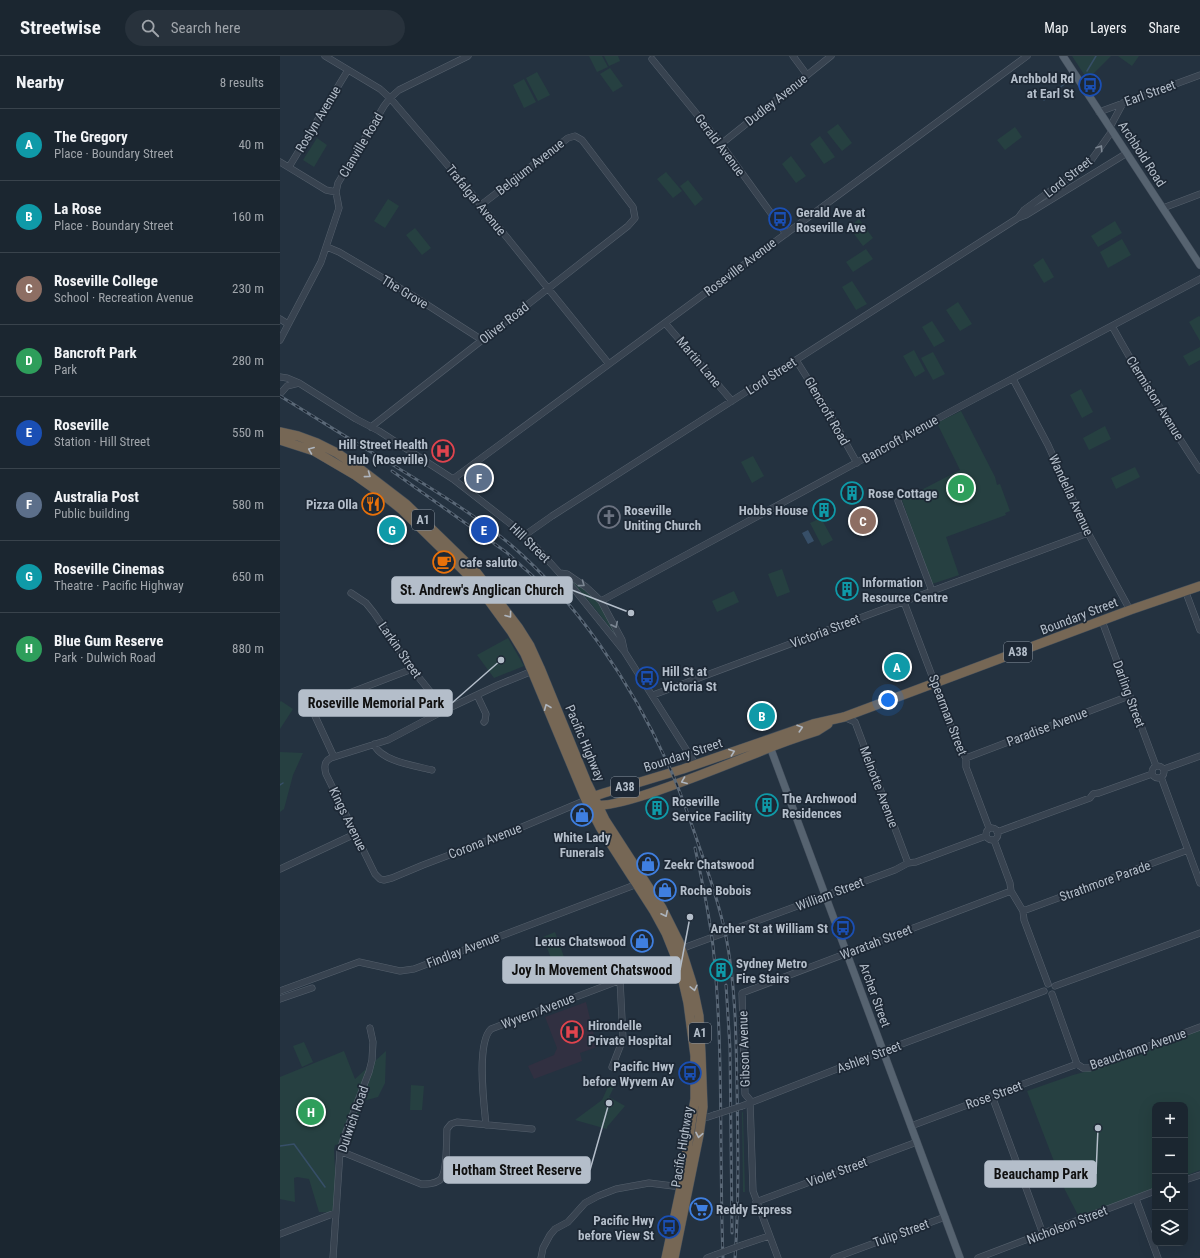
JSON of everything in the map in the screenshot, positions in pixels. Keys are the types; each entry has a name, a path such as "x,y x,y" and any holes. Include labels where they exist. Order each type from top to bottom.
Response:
{"highway":[{"name":"Pacific Highway","path":"280,432 298,436 317,443 337,453 371,477 406,504 477,573 523,634 536,670 590,798 600,827 640,883 662,908 679,954 692,983 699,1016 702,1060 698,1118 674,1258"},
{"name":"Pacific Highway","path":"280,440 308,448 326,457 372,487 401,509 476,583 536,670"},
{"name":"Boundary Street","path":"590,798 696,765 817,731 834,720 935,684 1199,585"},
{"name":"Boundary Street","path":"598,806 611,804 663,789 769,744"},
{"name":"A38","path":"590,798 598,806"},
{"name":"Pacific Highway","path":"598,806 640,883"},
{"name":"Pacific Highway","path":"666,1258 681,1186 698,1118"}],"main road":[{"name":"Archbold Road","path":"1063,56 1200,265"},
{"name":"Archer Street","path":"769,744 960,1258"}],"street":[{"name":"Trafalgar Avenue","path":"325,56 380,89 390,98 481,205 609,364"},
{"name":"Clanville Road","path":"280,340 322,262 339,208 336,192 339,180 390,98 399,90 466,56"},
{"path":"793,56 807,75"},
{"name":"Dudley Avenue","path":"721,144 832,56"},
{"name":"Roseville Avenue","path":"454,479 1027,56"},
{"name":"Gerald Avenue","path":"652,59 721,144 786,234"},
{"name":"Roslyn Avenue","path":"289,167 348,70"},
{"name":"Earl Street","path":"1099,112 1200,75"},
{"name":"Lord Street","path":"1018,218 1024,210 1090,162 1111,129 1123,103"},
{"name":"Belgium Avenue","path":"481,205 568,138 575,136 582,140 633,207 635,218"},
{"name":"Lord Street","path":"525,535 1018,218 1026,215 1127,153"},
{"path":"280,162 326,190 336,192"},
{"path":"1162,208 1200,194"},
{"name":"Oliver Road","path":"371,427 628,226 635,218"},
{"name":"The Grove","path":"327,247 339,252 482,340"},
{"name":"Bancroft Avenue","path":"601,601 1200,279"},
{"path":"280,319 288,324"},
{"name":"Martin Lane","path":"665,323 732,401"},
{"name":"Clermiston Avenue","path":"1112,326 1135,368 1200,470"},
{"name":"Glencroft Road","path":"796,360 828,411 857,463"},
{"name":"Hill Street","path":"280,377 299,383 379,431 454,479 525,535 591,608 624,651 696,765"},
{"name":"Wandella Avenue","path":"1014,378 1048,445 1088,533 1130,610"},
{"path":"280,381 281,390 290,385 299,383"},
{"path":"898,501 932,591"},
{"name":"Victoria Street","path":"653,695 1088,533"},
{"path":"560,573 567,574 586,587 601,601 622,640 624,651"},
{"path":"1185,590 1200,630"},
{"name":"Larkin Street","path":"351,593 366,603 374,613 412,669 444,710"},
{"name":"Spearman Street","path":"904,602 959,747 966,758 966,767 989,828"},
{"name":"Darling Street","path":"1102,621 1156,766"},
{"path":"412,669 316,708 315,716 334,757 388,740 444,710 536,670"},
{"path":"477,695 486,714 484,722"},
{"name":"Paradise Avenue","path":"966,758 1129,696"},
{"name":"Melnotte Avenue","path":"844,717 855,722 908,864"},
{"path":"374,744 376,749 381,754 432,770"},
{"path":"1164,769 1200,756"},
{"name":"Kings Avenue","path":"334,757 326,761 325,770 375,874 380,879 384,880"},
{"path":"1152,774 1152,770 1156,766 1162,766 1164,769"},
{"path":"1161,777 1164,774 1164,769"},
{"path":"1152,774 1156,778 1161,777"},
{"path":"997,832 1090,798 1092,794 1099,794 1152,774"},
{"path":"1161,777 1200,883"},
{"name":"Corona Avenue","path":"384,880 515,830 590,798"},
{"path":"994,840 989,839 986,836 986,831 989,828 994,828 997,832"},
{"path":"994,840 997,836 997,832"},
{"path":"280,869 355,834"},
{"name":"William Street","path":"679,954 686,947 986,836"},
{"path":"994,840 1010,883 1011,891 1023,911 1024,920 1048,984"},
{"name":"Strathmore Parade","path":"1023,911 1188,850"},
{"name":"Findlay Avenue","path":"280,991 359,962 400,971 414,969 640,883"},
{"name":"Waratah Street","path":"742,994 1011,891"},
{"path":"1048,984 1052,983 1055,986 1200,933"},
{"name":"Wyvern Avenue","path":"486,1125 482,1078 484,1042 488,1032 491,1029 669,961 679,954"},
{"path":"612,1067 624,1040 620,980"},
{"path":"1048,984 1045,986 1044,991 1048,994 1052,994"},
{"path":"1052,994 1056,991 1055,986"},
{"path":"280,999 312,988"},
{"name":"Ashley Street","path":"698,1118 714,1115 742,1106 883,1051 1044,991"},
{"name":"Gibson Avenue","path":"742,994 745,1094 750,1100 752,1185 756,1202 778,1258"},
{"path":"1052,994 1077,1064"},
{"name":"Beauchamp Avenue","path":"1077,1064 1082,1068 1090,1068 1200,1027"},
{"name":"Dulwich Road","path":"333,1258 340,1151 372,1060 374,1042 370,1028"},
{"name":"Rose Street","path":"911,1126 1077,1064"},
{"path":"992,1096 1042,1234"},
{"path":"340,1151 421,1184 432,1184 440,1179 444,1172 447,1129 451,1124 457,1122 532,1129"},
{"name":"Violet Street","path":"756,1202 917,1142"},
{"path":"1188,1179 1200,1174"},
{"path":"541,1258 543,1248 555,1229 568,1222 585,1203 598,1196 616,1189 648,1183 681,1186"},
{"name":"Nicholson Street","path":"978,1258 1152,1192"},
{"path":"1136,1199 1158,1258"},
{"path":"280,1234 335,1213"},
{"name":"Tulip Street","path":"834,1258 945,1217"},
{"path":"708,1258 769,1236"}],"shaded area":[{"path":"808,530 814,541 808,544 802,533"},
{"name":"Hirondelle Private Hospital","path":"586,1002 597,1047 580,1053 582,1061 534,1079 528,1066 554,1055 557,1048 545,1017"}],"green space":[{"path":"589,56 602,56 608,67 597,72"},
{"path":"604,56 618,56 620,61 609,66"},
{"path":"1072,56 1111,56 1089,78 1089,82"},
{"path":"1118,56 1139,56 1132,66"},
{"path":"610,68 623,86 613,92 600,74"},
{"path":"537,72 550,95 538,101 526,78"},
{"path":"524,79 536,102 524,108 513,85"},
{"path":"838,124 852,143 842,151 827,132"},
{"path":"1015,127 1022,137 1005,150 997,140"},
{"path":"820,136 835,157 824,164 810,144"},
{"path":"317,138 327,145 314,167 303,160"},
{"path":"791,156 806,176 796,183 782,164"},
{"path":"666,172 682,191 673,198 657,179"},
{"path":"688,180 703,199 695,206 680,186"},
{"path":"388,199 399,206 385,228 374,221"},
{"path":"859,219 873,238 863,246 849,227"},
{"path":"1115,221 1122,233 1098,247 1091,236"},
{"path":"415,228 431,248 422,255 406,235"},
{"path":"1122,239 1131,255 1108,268 1100,252"},
{"path":"866,249 873,259 853,272 846,262"},
{"path":"1043,258 1054,277 1044,283 1033,265"},
{"path":"852,281 867,304 856,310 842,287"},
{"path":"958,302 972,324 960,331 946,310"},
{"path":"1199,316 1200,317 1200,341 1189,322"},
{"path":"932,321 945,341 934,347 922,327"},
{"path":"1200,347 1200,360 1189,366 1183,356"},
{"path":"914,350 925,371 915,377 903,356"},
{"path":"933,352 945,374 933,380 921,358"},
{"path":"1081,389 1093,412 1082,418 1070,395"},
{"path":"961,411 995,477 997,485 1000,484 1010,511 1005,513 1006,515 946,537 959,575 932,584 902,500 960,470 937,423"},
{"path":"1105,426 1111,439 1089,450 1083,438"},
{"path":"753,456 764,476 752,483 741,462"},
{"path":"1135,467 1140,477 1116,489 1111,478"},
{"path":"821,518 833,540 822,546 810,523"},
{"path":"782,569 790,592 777,597 768,574"},
{"path":"566,575 595,598 600,604 620,640 589,601"},
{"path":"734,591 739,602 717,612 712,601"},
{"path":"508,638 524,666 494,678 477,655"},
{"path":"281,701 293,709 280,729 280,702"},
{"path":"280,752 303,753 293,775 284,809 280,812"},
{"path":"555,932 564,957 552,961 543,937"},
{"path":"1200,1030 1200,1170 1188,1175 1188,1102 1152,1102 1152,1189 1079,1217 1065,1190 1027,1091 1073,1075 1099,1068"},
{"path":"304,1042 313,1062 302,1067 293,1046"},
{"path":"344,1051 355,1079 386,1051 385,1083 378,1097 363,1101 352,1142 335,1145 337,1213 319,1212 309,1179 294,1178 295,1202 280,1199 280,1077"},
{"path":"611,1080 616,1083 609,1097 625,1106 607,1127 607,1129 575,1120 602,1100"},
{"path":"411,1085 424,1086 422,1110 410,1110"},
{"path":"742,1111 743,1113 745,1192 743,1192"}],"waterway":[{"path":"1087,71 1096,56"},
{"path":"1044,100 1067,82"},
{"path":"280,1146 294,1144 325,1187"}],"railway":[{"path":"280,396 439,493 483,523 511,545 535,567 579,617 619,674 653,733 672,772 707,869 722,917 730,960 735,1016 738,1153 735,1258"},
{"path":"392,471 506,552 545,587"},
{"path":"695,848 703,884 713,946 719,1024 723,1258"},
{"path":"726,985 730,1048 732,1233"}],"place":[{"name":"Archbold Rd at Earl St","path":"1090,85"},
{"name":"Gerald Ave at Roseville Ave","path":"780,219"},
{"name":"Hill Street Health Hub (Roseville)","path":"443,451"},
{"name":"Australia Post","path":"479,478"},
{"name":"Bancroft Park","path":"961,488"},
{"name":"Rose Cottage","path":"852,493"},
{"name":"Pizza Olla","path":"373,504"},
{"name":"Hobbs House","path":"824,510"},
{"name":"Roseville Uniting Church","path":"609,517"},
{"name":"Roseville College","path":"863,521"},
{"name":"Roseville Cinemas","path":"392,530"},
{"name":"Roseville","path":"484,530"},
{"name":"cafe saluto","path":"444,562"},
{"name":"Information Resource Centre","path":"847,589"},
{"name":"St. Andrew's Anglican Church","path":"631,613"},
{"name":"Roseville Memorial Park","path":"501,660"},
{"name":"The Gregory","path":"897,667"},
{"name":"Hill St at Victoria St","path":"647,678"},
{"name":"La Rose","path":"762,716"},
{"name":"The Archwood Residences","path":"767,805"},
{"name":"Roseville Service Facility","path":"657,808"},
{"name":"White Lady Funerals","path":"582,815"},
{"name":"Zeekr Chatswood","path":"648,864"},
{"name":"Roche Bobois","path":"665,890"},
{"name":"Joy In Movement Chatswood","path":"690,917"},
{"name":"Archer St at William St","path":"843,928"},
{"name":"Lexus Chatswood","path":"642,941"},
{"name":"Sydney Metro Fire Stairs","path":"721,970"},
{"name":"Hirondelle Private Hospital","path":"572,1032"},
{"name":"Pacific Hwy before Wyvern Av","path":"690,1073"},
{"name":"Hotham Street Reserve","path":"609,1103"},
{"name":"Blue Gum Reserve","path":"311,1112"},
{"name":"Beauchamp Park","path":"1098,1128"},
{"name":"Reddy Express","path":"701,1209"},
{"name":"Pacific Hwy before View St","path":"669,1227"}]}
